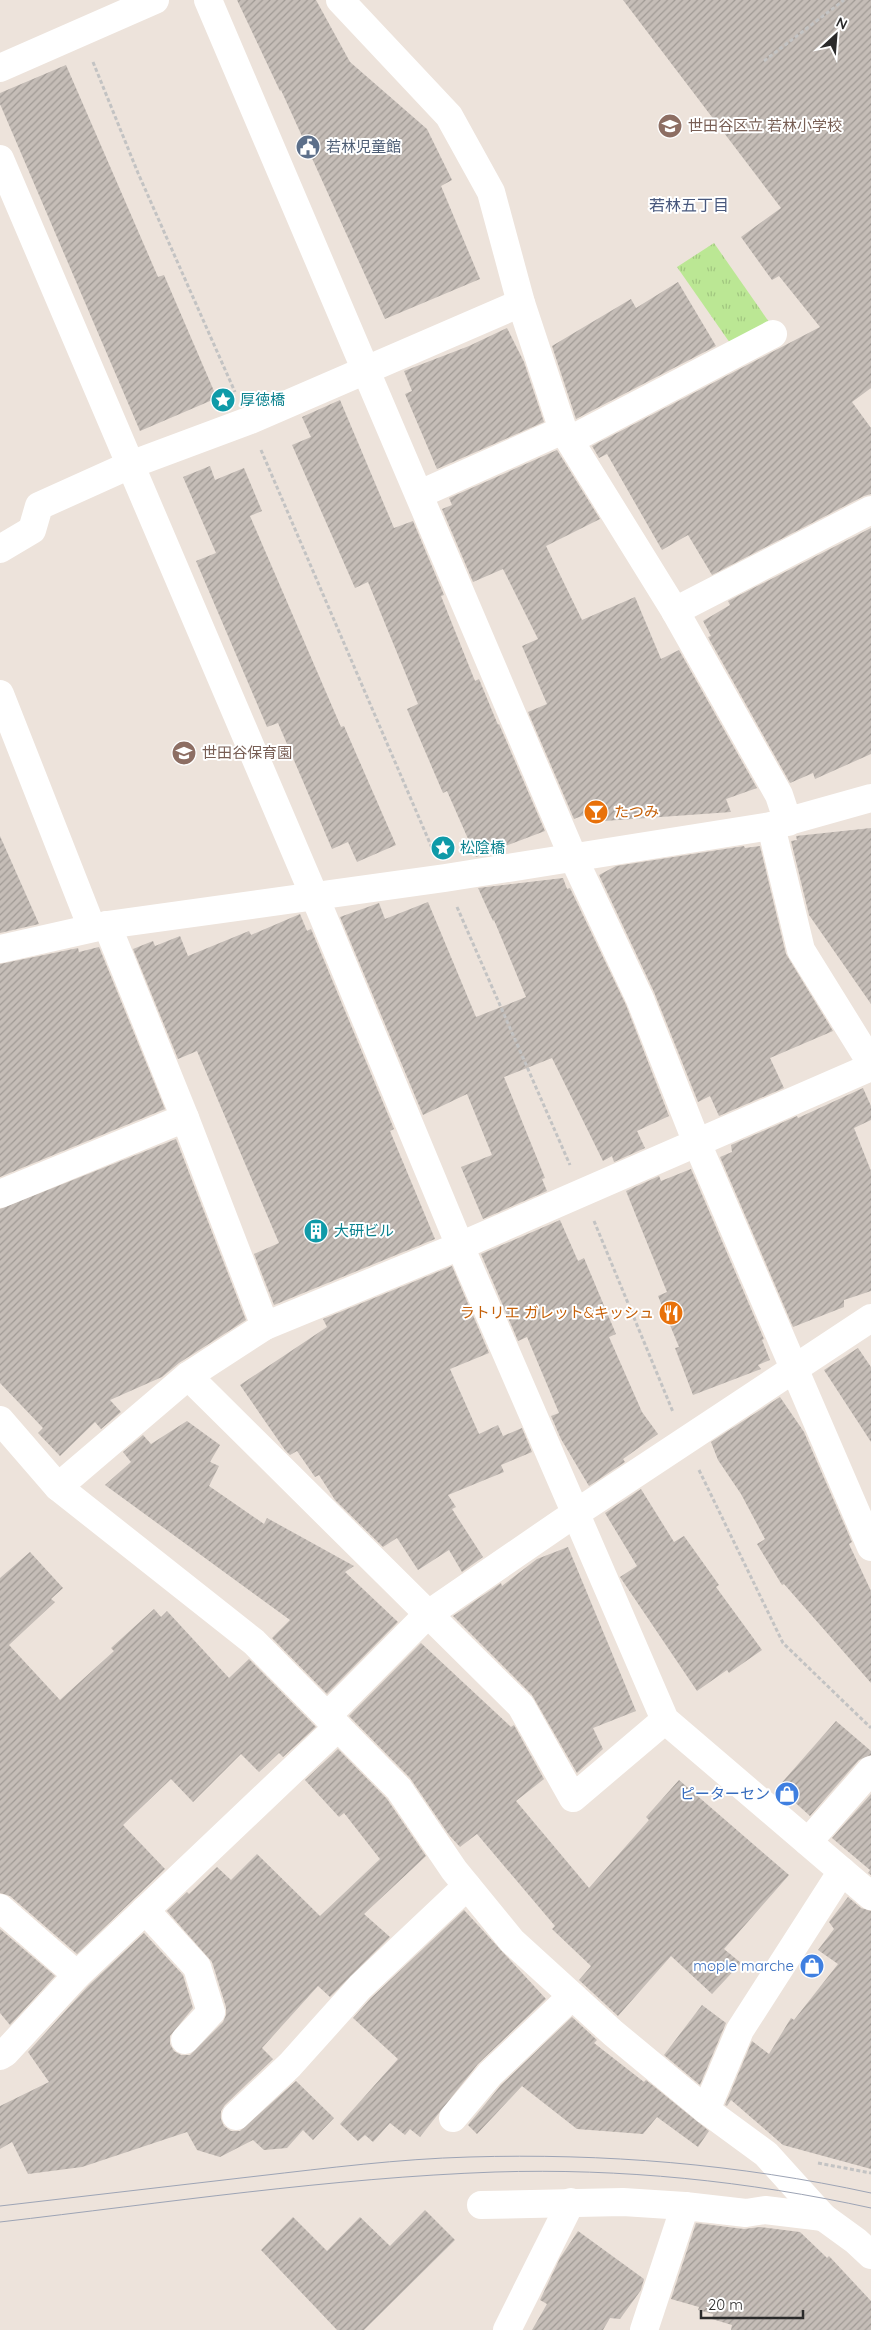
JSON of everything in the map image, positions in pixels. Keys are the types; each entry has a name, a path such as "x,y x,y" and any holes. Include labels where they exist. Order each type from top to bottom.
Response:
{"street":[{"path":"0,68 155,0"},
{"path":"208,0 367,368 573,857 640,999 697,1143 795,1367 871,1548"},
{"path":"340,0 450,116 491,192 521,303 567,435 675,612 779,795 780,824 801,950 871,1063"},
{"path":"0,159 314,896 460,1246 665,1720 871,1896"},
{"path":"0,549 32,530 39,506 130,465 248,421 521,303"},
{"path":"420,494 567,435 773,334"},
{"path":"675,612 871,510"},
{"path":"0,694 100,927 185,1118 265,1326"},
{"path":"0,949 100,927 445,878 780,824 871,798"},
{"path":"58,1487 188,1376 265,1326 460,1246 871,1067"},
{"path":"0,1194 185,1118"},
{"path":"0,2056 6,2053 77,1975 145,1910 333,1722 427,1616 575,1514 871,1318"},
{"path":"188,1376 427,1616 521,1706 573,1798 665,1720"},
{"path":"0,1420 58,1487 254,1642 399,1789 454,1870 512,1941 572,1996 706,2110 766,2154 823,2217 856,2241 871,2255"},
{"path":"808,1842 871,1770"},
{"path":"706,2110 740,2030 842,1871"},
{"path":"236,2116 290,2064 360,1987 467,1886"},
{"path":"0,1908 77,1975"},
{"path":"145,1910 197,1967 200,1976 211,2012 185,2040"},
{"path":"454,2118 490,2074 572,1996"},
{"path":"507,2330 571,2202"},
{"path":"481,2206 623,2202 685,2206 746,2213 765,2210 823,2217"},
{"path":"644,2330 685,2206"}],"path":[{"path":"764,61 844,0"},
{"path":"81,32 138,174 248,421 581,1192 686,1442 783,1642 871,1728"}],"green space":[{"path":"714,243 769,322 730,343 677,267"}],"building":[{"path":"237,0 316,0 350,62 427,129 452,180 441,186 480,279 385,319 281,90"},
{"path":"623,0 871,0 871,388 852,402 871,428 871,494 712,575 688,535 662,550 607,454 599,458 592,446 820,327 779,276 772,280 741,237 781,208"},
{"path":"66,65 158,277 164,275 217,398 140,431 0,104 0,93"},
{"path":"678,282 716,346 576,419 552,346 631,299 636,308"},
{"path":"507,328 524,362 544,422 437,469 405,394 412,391 404,371 469,346"},
{"path":"340,400 394,528 413,521 444,595 441,596 475,681 479,679 545,831 476,857 447,791 443,793 407,709 418,704 368,582 355,588 292,445 311,437 302,417"},
{"path":"557,450 600,519 546,546 582,620 635,597 661,659 679,650 757,788 726,799 731,812 590,822 587,814 574,819 528,712 547,704 522,646 538,639 503,569 473,582 442,509 452,505 449,498"},
{"path":"210,466 215,480 244,468 262,511 250,516 341,727 344,726 396,845 357,862 348,842 332,849 278,723 267,727 196,561 216,553 183,477"},
{"path":"871,528 871,754 815,779 813,773 790,783 708,637 711,636 703,621 730,605 728,601"},
{"path":"871,828 871,1004 809,915 791,841 797,840 796,836"},
{"path":"0,836 39,924 0,933"},
{"path":"744,846 745,848 760,846 786,954 833,1031 770,1058 784,1088 719,1116 710,1096 698,1102 654,992 599,875 616,866"},
{"path":"563,878 567,889 570,888 626,1005 669,1116 637,1131 645,1148 614,1162 612,1156 603,1161 552,1058 504,1077 545,1178 542,1179 547,1191 483,1219 461,1167 492,1155 467,1094 423,1115 340,917 379,903 385,919 428,902 476,1017 526,997 494,920 478,888"},
{"path":"300,914 307,931 311,929 394,1129 390,1131 435,1239 274,1305 254,1254 279,1243 197,1051 178,1059 133,949 153,941 155,946 180,936 188,956 249,931 251,935"},
{"path":"99,947 165,1109 0,1177 0,964 78,948 79,952"},
{"path":"863,1088 871,1106 871,1120 854,1128 871,1171 871,1291 844,1300 844,1307 793,1327 720,1157 732,1152 731,1145 797,1116 798,1118"},
{"path":"176,1139 246,1320 179,1363 162,1377 110,1400 121,1412 101,1429 95,1422 60,1456 38,1433 43,1428 0,1383 0,1209"},
{"path":"691,1169 764,1339 762,1340 770,1360 758,1365 761,1369 693,1395 675,1348 679,1347 658,1296 667,1292 626,1191 659,1176 661,1181"},
{"path":"560,1220 578,1261 584,1258 616,1334 609,1337 642,1412 658,1434 623,1459 625,1462 589,1486 561,1439 551,1416 559,1413 527,1337 518,1341 481,1254"},
{"path":"452,1266 489,1353 450,1369 479,1434 498,1425 503,1436 522,1428 532,1452 501,1465 504,1472 448,1495 456,1507 452,1509 483,1557 462,1572 449,1550 418,1570 397,1538 383,1547 335,1500 319,1475 315,1477 297,1451 290,1455 285,1450 240,1385 327,1327 323,1319"},
{"path":"858,1348 871,1367 871,1442 824,1370"},
{"path":"780,1397 804,1432 852,1542 849,1544 871,1591 871,1683 784,1584 782,1585 757,1544 765,1539 741,1494 718,1460 711,1442"},
{"path":"187,1421 220,1445 210,1462 219,1466 209,1486 264,1524 267,1518 354,1566 345,1572 398,1622 327,1694 272,1638 290,1620 105,1485 131,1462 123,1452 143,1435 151,1444"},
{"path":"641,1489 674,1542 684,1536 719,1585 716,1587 762,1650 729,1673 727,1670 697,1691 620,1577 637,1566 605,1513"},
{"path":"568,1547 636,1711 593,1728 603,1749 577,1773 532,1695 453,1616 501,1583 502,1586 537,1559"},
{"path":"30,1552 63,1588 51,1599 55,1602 9,1645 60,1700 114,1651 111,1648 154,1609 161,1617 167,1611 229,1678 249,1659 316,1727 283,1757 279,1753 259,1772 241,1754 193,1802 171,1779 123,1825 165,1869 77,1954 10,1896 0,1893 0,1578"},
{"path":"421,1643 511,1727 514,1725 544,1779 516,1801 589,1888 649,1820 646,1817 679,1780 789,1875 724,1949 741,1963 712,1994 671,1956 618,2016 579,1980 591,1966 552,1929 555,1926 477,1834 460,1847 449,1835 410,1778 349,1716"},
{"path":"836,1721 871,1751 871,1755 859,1760 810,1816 778,1787"},
{"path":"338,1749 387,1799 426,1856 364,1914 390,1937 330,1997 318,1986 262,2048 273,2059 221,2111 221,2119 224,2126 231,2131 240,2131 296,2081 334,2118 313,2140 303,2130 287,2148 264,2150 253,2140 220,2157 197,2150 187,2132 82,2167 28,2174 12,2142 0,2149 0,2106 49,2082 28,2052 88,1986 144,1933 183,1975 193,2008 170,2036 170,2044 174,2051 181,2055 190,2055 223,2022 226,2015 226,2007 212,1962 167,1911 187,1892 189,1894 217,1867 231,1880 257,1854 320,1916 380,1859 344,1813 339,1817 305,1780"},
{"path":"871,1794 871,1875 868,1873 870,1870 832,1838"},
{"path":"848,1897 861,1908 871,1911 871,2169 783,2145 731,2100 727,2106 725,2105 752,2041 769,2054 791,2018 794,2020 838,1964 818,1950 834,1929 829,1922"},
{"path":"464,1910 546,1999 478,2064 420,2137 410,2129 405,2135 390,2123 373,2142 365,2135 358,2141 340,2124 398,2059 353,2018 371,1998"},
{"path":"0,1929 55,1976 10,2025 0,2013"},
{"path":"702,2005 726,2023 700,2085 664,2055"},
{"path":"572,2017 597,2040 594,2043 644,2082 646,2080 709,2131 698,2147 657,2117 643,2134 577,2129 522,2086 477,2134 468,2125 501,2085"},
{"path":"425,2210 455,2240 364,2330 337,2330 261,2250 293,2217 327,2251 360,2217 390,2246"},
{"path":"696,2223 744,2229 760,2227 800,2232 827,2258 829,2256 871,2301 871,2330 731,2330 732,2325 712,2319 713,2314 698,2310 699,2307 671,2299"},
{"path":"578,2231 644,2279 641,2290 620,2319 610,2318 603,2330 532,2330 547,2304 540,2300 560,2258"}],"tram line":[{"path":"0,2206 363,2164 442,2158 520,2156 620,2159 721,2168 821,2183 871,2193"},
{"path":"0,2222 309,2185 433,2175 542,2171 684,2178 778,2190 871,2208"}],"place":[{"name":"世田谷区立 若林小学校","path":"670,126"},
{"name":"若林児童館","path":"308,147"},
{"name":"厚徳橋","path":"223,400"},
{"name":"世田谷保育園","path":"184,753"},
{"name":"たつみ","path":"596,812"},
{"name":"松陰橋","path":"443,848"},
{"name":"大研ビル","path":"316,1231"},
{"name":"ラトリエ ガレット&キッシュ","path":"671,1313"},
{"name":"ピーターセン","path":"787,1794"},
{"name":"mople marche","path":"812,1966"}],"district":[{"name":"若林五丁目","path":"689,205"}]}
